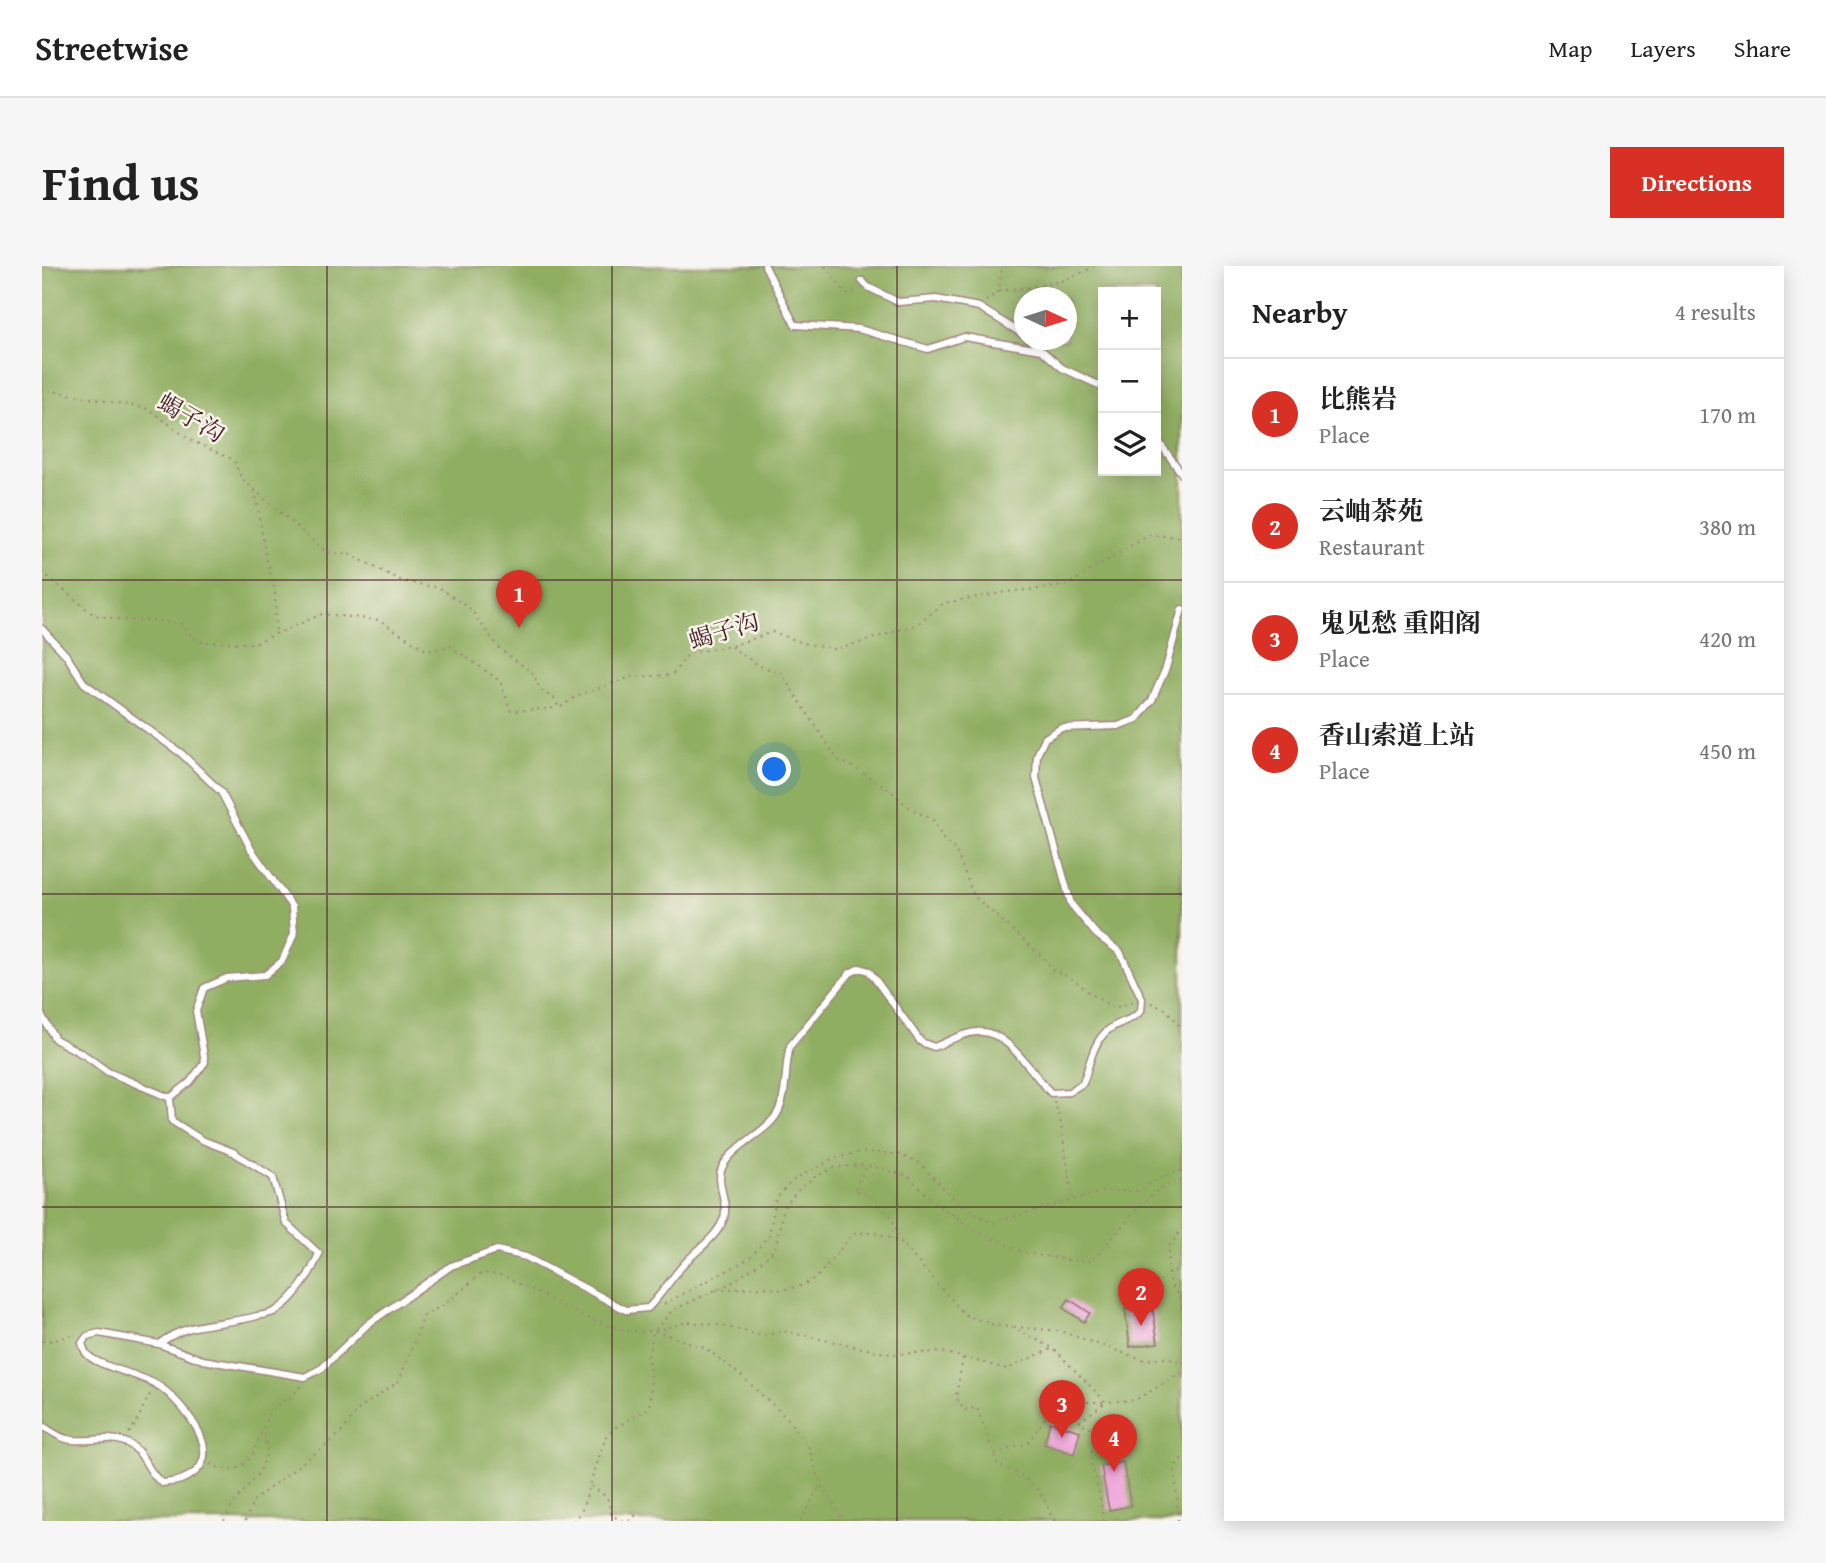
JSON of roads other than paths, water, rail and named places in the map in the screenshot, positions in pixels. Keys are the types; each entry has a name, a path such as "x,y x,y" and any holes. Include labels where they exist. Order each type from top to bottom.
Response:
{"lane":[{"path":"765,266 795,325 859,329 928,349 964,337 1014,345"},
{"path":"862,281 868,287 898,302 936,299 979,307 1014,329"},
{"path":"1042,350 1062,368 1098,385"},
{"path":"1161,446 1182,474"},
{"path":"42,1426 66,1439 115,1440 127,1443 139,1452 151,1475 162,1483 184,1479 200,1466 204,1458 203,1442 196,1424 168,1393 157,1385 97,1361 86,1353 82,1343 87,1336 99,1333 159,1344 203,1360 305,1377 322,1368 368,1324 451,1266 497,1250 526,1257 626,1310 648,1308 720,1227 725,1215 720,1184 722,1167 734,1153 777,1116 783,1098 786,1059 790,1046 850,972 860,968 869,971 921,1042 934,1046 974,1032 990,1032 1006,1041 1036,1079 1051,1093 1069,1092 1083,1083 1098,1040 1111,1028 1134,1018 1142,1011 1142,999 1120,952 1096,934 1071,904 1036,778 1037,755 1045,738 1061,728 1118,726 1137,719 1152,700 1166,668 1182,608"},
{"path":"42,629 66,655 83,683 182,754 221,792 251,849 292,907 294,934 282,961 265,975 227,978 204,988 196,1011 205,1062 190,1082 170,1098"},
{"path":"42,1016 55,1039 86,1056 107,1072 170,1098"},
{"path":"159,1344 174,1332 199,1325 241,1321 277,1311 308,1278 319,1254 286,1223 274,1177 233,1152 202,1140 172,1121 170,1098"}],"place":[{"name":"比熊岩","path":"519,628"},
{"name":"云岫茶苑","path":"1141,1326"},
{"name":"鬼见愁 重阳阁","path":"1062,1438"},
{"name":"香山索道上站","path":"1114,1472"}]}
